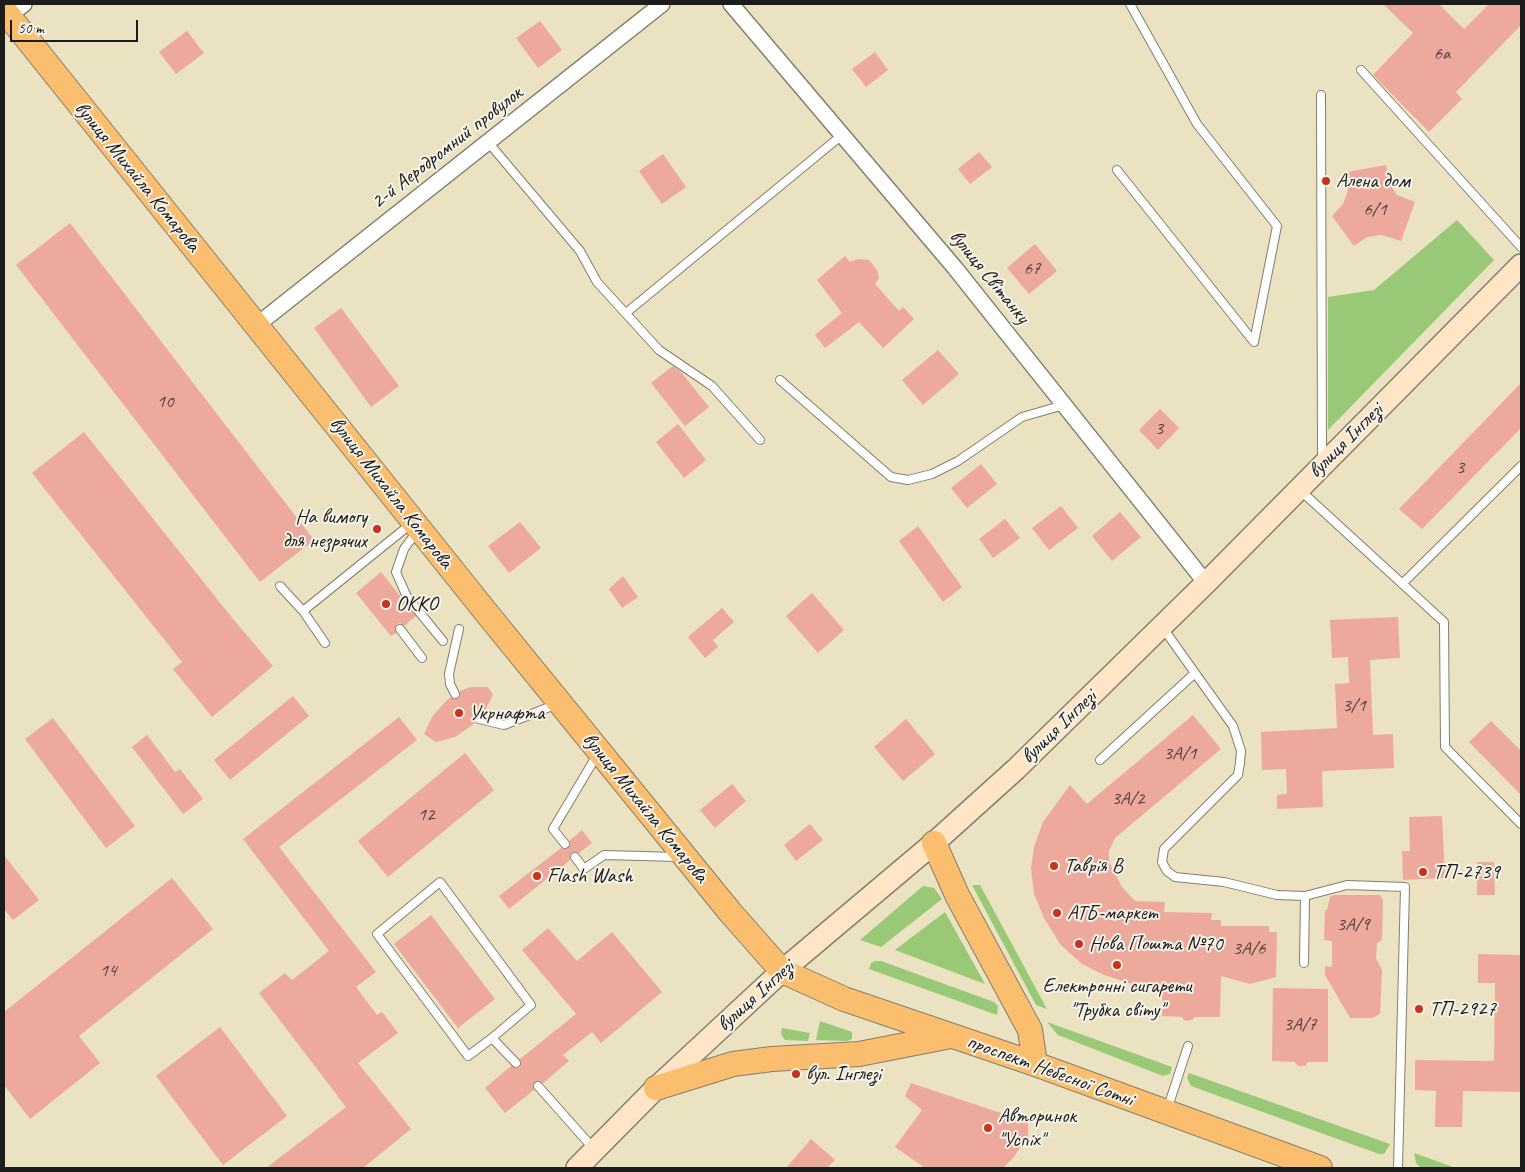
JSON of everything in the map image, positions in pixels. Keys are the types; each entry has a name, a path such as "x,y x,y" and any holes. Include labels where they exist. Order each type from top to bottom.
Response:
{"main road":[{"name":"вулиця Михайла Комарова","path":"12,10 257,325 416,525 684,857 782,971"},
{"name":"вулиця Інглезі","path":"577,1168 656,1088 782,971 934,843 1016,769 1206,584 1322,464 1521,265"},
{"path":"934,843 957,895 1030,1030 1034,1064"},
{"name":"проспект Небесної Сотні","path":"782,971 844,999 1034,1064 1320,1168"},
{"path":"656,1088 733,1064 772,1059 859,1054 952,1036"}],"street":[{"name":"2-й Аеродромний провулок","path":"257,325 662,4"},
{"name":"вулиця Світанку","path":"731,4 955,268 1206,584"}],"lane":[{"path":"1117,170 1254,342 1277,226 1197,124 1130,4"},
{"path":"1361,70 1521,247"},
{"path":"1321,95 1322,464"},
{"path":"626,313 842,135"},
{"path":"488,142 580,251 597,282 659,350 712,386 760,440"},
{"path":"780,380 891,477 908,480 932,474 958,461 1022,417 1064,405"},
{"path":"1402,584 1521,466"},
{"path":"1299,489 1444,622 1445,748 1521,824"},
{"path":"416,525 404,549 396,572 399,589 444,641"},
{"path":"303,611 416,525"},
{"path":"280,586 303,611 325,642"},
{"path":"1162,627 1233,726 1241,752 1238,775 1164,849 1164,866 1175,877 1224,882 1277,895 1305,896 1347,885 1405,887 1398,1168"},
{"path":"400,629 422,658"},
{"path":"455,694 450,684 449,674 459,629"},
{"path":"1100,760 1195,673"},
{"path":"479,719 504,725 560,702"},
{"path":"565,844 553,829 599,751"},
{"path":"575,857 584,869 604,856 684,857"},
{"path":"440,882 531,1005 492,1038 468,1056 377,934 440,882"},
{"path":"1304,963 1305,896"},
{"path":"492,1038 516,1063"},
{"path":"1167,1113 1188,1046"},
{"path":"538,1086 595,1150"}],"green space":[{"path":"1457,220 1494,260 1328,430 1328,297 1374,290"},
{"path":"972,885 980,885 1047,1009 1036,1005"},
{"path":"923,886 934,888 942,899 881,947 860,940"},
{"path":"945,912 985,984 895,950"},
{"path":"881,961 994,1002 998,1006 997,1015 869,969 871,963"},
{"path":"820,1021 852,1032 852,1039 847,1041 816,1040"},
{"path":"1047,1022 1172,1067 1170,1074 1163,1076 1058,1035"},
{"path":"782,1028 810,1033 808,1041 785,1040 781,1034"},
{"path":"1189,1073 1390,1144 1384,1154 1379,1154 1191,1086 1187,1078"},
{"path":"1414,1153 1456,1168 1421,1168 1416,1163"}],"building":[{"path":"1383,4 1439,4 1464,29 1489,4 1521,4 1521,25 1456,92 1462,99 1429,132 1373,75 1413,33"},
{"path":"540,21 562,50 538,68 516,38"},
{"path":"187,31 204,53 176,74 159,52"},
{"path":"875,52 888,70 866,87 852,69"},
{"path":"979,152 992,167 970,184 958,169"},
{"path":"663,154 686,187 662,204 639,171"},
{"path":"1386,165 1389,183 1397,195 1415,202 1401,241 1382,235 1367,237 1354,246 1332,216 1343,204 1348,190 1347,172"},
{"path":"70,223 314,540 260,582 16,265"},
{"path":"1035,244 1057,271 1029,294 1007,268"},
{"path":"845,256 850,262 858,259 869,260 877,270 879,278 875,284 899,311 903,307 914,319 883,348 859,322 825,348 815,335 842,313 817,280"},
{"path":"341,308 399,386 371,407 314,328"},
{"path":"938,350 959,374 923,405 902,380"},
{"path":"673,366 681,372 709,407 685,426 651,383"},
{"path":"1521,383 1521,428 1422,529 1399,509"},
{"path":"1160,409 1179,428 1158,450 1139,430"},
{"path":"678,424 706,460 684,478 656,442"},
{"path":"84,432 233,619 273,666 212,717 173,669 182,662 32,473"},
{"path":"981,464 997,484 967,508 951,488"},
{"path":"1061,506 1078,528 1049,550 1032,528"},
{"path":"1120,512 1141,537 1112,561 1092,536"},
{"path":"1005,519 1020,538 993,558 979,539"},
{"path":"520,522 541,548 509,573 488,546"},
{"path":"918,526 962,587 943,602 899,541"},
{"name":"ОККО","path":"381,572 416,616 404,626 400,623 396,625 396,633 391,636 356,593"},
{"path":"623,576 638,597 622,608 609,589"},
{"path":"812,593 844,630 818,653 786,616"},
{"path":"722,608 734,622 713,640 718,647 705,658 688,637"},
{"path":"1398,617 1400,658 1370,660 1373,735 1393,734 1394,768 1322,771 1323,807 1277,809 1277,795 1287,794 1286,769 1262,770 1261,732 1337,728 1335,684 1349,683 1348,657 1332,658 1330,620"},
{"name":"Укрнафта","path":"471,687 488,687 493,695 483,714 475,716 475,723 455,737 436,742 424,734 432,717 446,701 451,697 458,699 460,691"},
{"path":"293,696 309,716 230,780 214,760"},
{"path":"1193,715 1221,749 1115,838 1109,851 1109,862 1122,887 1135,901 1165,902 1164,912 1212,913 1211,920 1221,920 1221,926 1269,926 1269,932 1277,932 1276,977 1250,984 1221,976 1220,1017 1195,1017 1192,1020 1185,1021 1182,1017 1162,1016 1162,986 1132,984 1104,975 1082,964 1060,944 1044,918 1034,894 1031,868 1034,847 1043,822 1070,785 1087,804"},
{"path":"399,717 417,740 279,847 376,972 356,987 377,1015 382,1012 398,1033 358,1063 411,1129 363,1168 266,1168 346,1107 259,993 285,973 292,980 329,951 243,839"},
{"path":"53,718 135,826 106,848 25,739"},
{"path":"906,719 935,754 903,781 874,747"},
{"path":"1491,721 1521,751 1521,795 1469,742"},
{"path":"147,735 175,772 180,769 203,799 183,814 132,747"},
{"path":"465,753 494,790 388,877 358,841"},
{"path":"732,784 746,801 715,828 700,810"},
{"path":"1442,816 1445,878 1403,880 1402,851 1410,851 1409,817"},
{"path":"810,824 823,840 796,861 784,845"},
{"name":"Flash Wash","path":"582,830 592,843 579,853 571,853 570,860 509,909 499,896 561,848 568,849 569,841"},
{"path":"4,855 39,900 13,920 4,909"},
{"path":"1477,862 1494,862 1495,895 1477,895"},
{"path":"172,878 213,929 79,1036 100,1063 30,1119 4,1085 4,1012"},
{"path":"1334,895 1380,895 1383,900 1382,940 1377,943 1376,958 1382,970 1380,1014 1372,1018 1350,1018 1325,975 1325,966 1332,967 1332,941 1324,940 1325,910 1327,910 1330,897"},
{"path":"431,915 495,999 458,1028 394,944"},
{"path":"548,928 577,961 612,932 662,992 601,1043 592,1032 563,1055 569,1061 543,1083 535,1082 534,1090 505,1113 485,1088 511,1066 520,1067 520,1059 576,1014 522,950"},
{"path":"1478,954 1521,955 1521,1092 1463,1091 1462,1127 1435,1127 1436,1091 1415,1090 1415,1060 1494,1061 1495,983 1478,983"},
{"path":"1273,988 1328,989 1328,1062 1308,1062 1305,1066 1298,1066 1295,1062 1272,1061"},
{"path":"220,1027 287,1116 223,1165 156,1076"},
{"path":"911,1083 1028,1122 1028,1135 1014,1157 1003,1168 925,1168 895,1147 922,1110 905,1096"},
{"path":"811,1139 835,1160 827,1168 786,1168"}],"place":[{"name":"Алена дом","path":"1326,181"},
{"name":"На вимогу для незрячих","path":"377,529"},
{"name":"ОККО","path":"386,604"},
{"name":"Укрнафта","path":"459,713"},
{"name":"Таврія В","path":"1054,866"},
{"name":"ТП-2739","path":"1423,872"},
{"name":"Flash Wash","path":"537,876"},
{"name":"АТБ-маркет","path":"1057,913"},
{"name":"Нова Пошта №70","path":"1079,944"},
{"name":"Електронні сигарети \"Трубка світу\"","path":"1117,965"},
{"name":"ТП-2927","path":"1419,1009"},
{"name":"вул. Інглезі","path":"796,1074"},
{"name":"Авторинок \"Успіх\"","path":"988,1128"}]}
